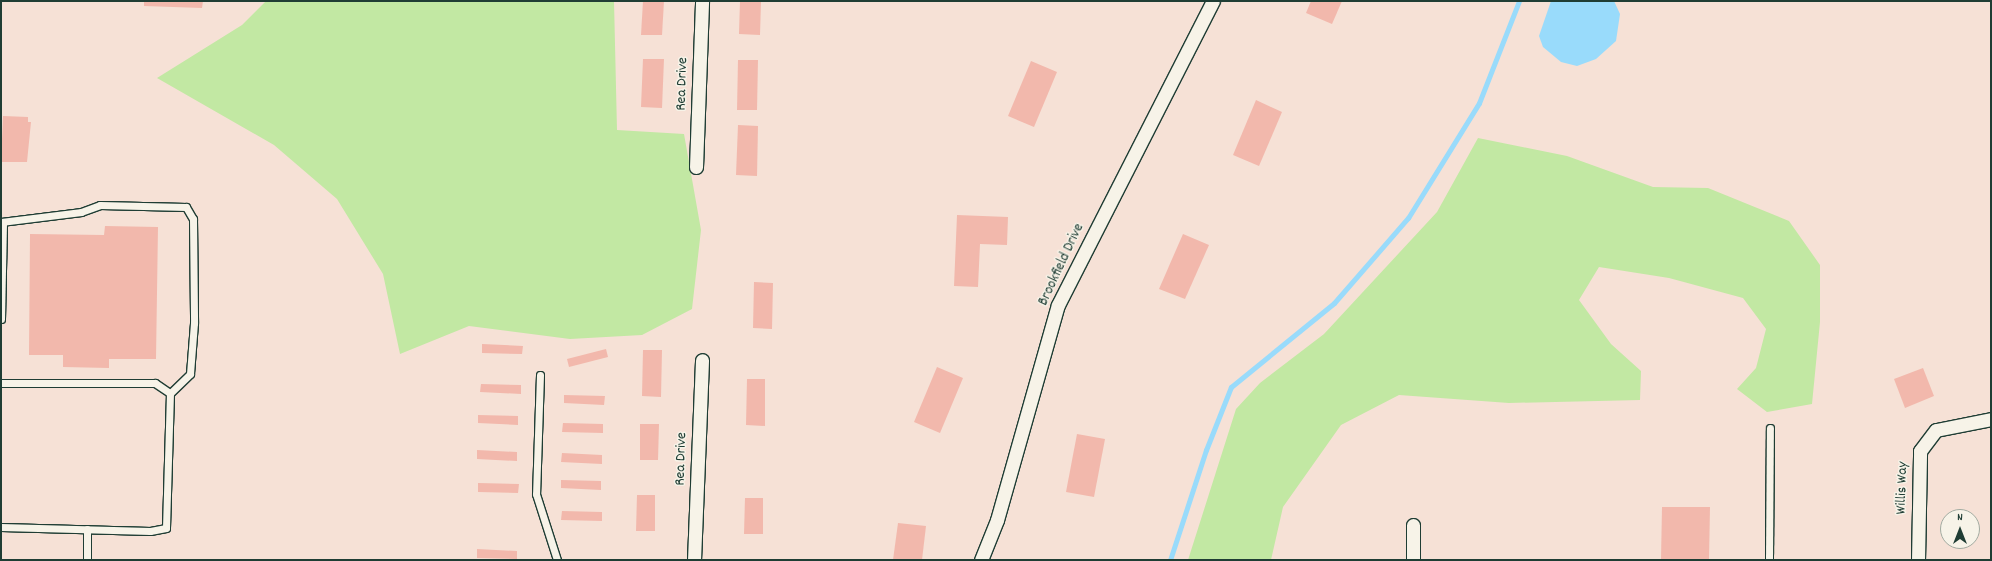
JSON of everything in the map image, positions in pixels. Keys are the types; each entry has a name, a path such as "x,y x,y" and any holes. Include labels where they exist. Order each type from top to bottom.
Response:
{"street":[{"name":"Rea Drive","path":"696,167 702,1"},
{"name":"Brookfield Drive","path":"981,560 997,520 1058,305 1213,1"},
{"name":"Rea Drive","path":"694,560 702,360"},
{"name":"Willis Way","path":"1918,560 1920,451 1936,430 1991,419"},
{"path":"1413,525 1413,560"}],"lane":[{"path":"1,318 2,222 81,212 100,205 186,207 193,218 194,323 190,374 170,393 166,528 87,529 1,527"},
{"path":"540,375 536,494 557,560"},
{"path":"1,382 155,383 170,393"},
{"path":"1769,560 1770,428"},
{"path":"87,529 87,560"}],"green space":[{"path":"266,1 614,1 617,130 684,134 701,230 692,309 642,335 570,339 469,326 400,354 383,274 337,199 274,145 157,78 242,25"},
{"path":"1478,138 1567,156 1653,187 1708,188 1789,221 1820,265 1820,322 1812,404 1767,412 1737,389 1756,368 1766,329 1743,298 1669,278 1599,267 1579,300 1611,344 1641,371 1640,400 1509,403 1399,395 1341,425 1283,507 1271,560 1188,560 1236,409 1260,383 1324,334 1437,212"}],"water":[{"path":"1551,1 1614,1 1620,14 1616,41 1596,59 1577,66 1561,62 1543,47 1539,36"}],"building":[{"path":"144,1 203,1 202,8 144,6"},
{"path":"643,1 664,1 662,35 641,35"},
{"path":"740,1 761,1 760,35 739,34"},
{"path":"1311,1 1342,1 1332,24 1306,13"},
{"path":"643,59 664,59 662,108 641,107"},
{"path":"738,60 758,60 757,110 737,110"},
{"path":"1031,61 1057,72 1034,127 1008,116"},
{"path":"1256,100 1282,112 1259,166 1233,155"},
{"path":"3,116 28,117 28,122 31,122 27,162 1,162"},
{"path":"738,125 758,126 757,176 736,175"},
{"path":"957,215 1008,217 1007,245 980,244 978,287 954,286"},
{"path":"105,226 158,227 156,359 109,359 109,368 63,367 63,355 29,355 30,234 104,235"},
{"path":"1183,234 1209,245 1185,299 1159,289"},
{"path":"754,282 773,283 772,329 753,328"},
{"path":"482,344 523,346 522,354 482,353"},
{"path":"606,349 608,357 569,367 567,359"},
{"path":"643,350 662,350 661,397 642,396"},
{"path":"937,367 963,378 940,433 914,422"},
{"path":"1923,368 1934,396 1905,408 1894,379"},
{"path":"747,379 765,379 765,426 746,425"},
{"path":"481,384 521,385 521,394 480,392"},
{"path":"564,395 605,396 604,405 564,403"},
{"path":"478,415 518,416 518,425 478,423"},
{"path":"563,423 603,424 603,433 562,432"},
{"path":"640,424 659,424 658,460 640,460"},
{"path":"1077,434 1105,439 1094,497 1066,492"},
{"path":"477,450 517,452 517,461 477,459"},
{"path":"562,453 602,455 602,464 561,462"},
{"path":"561,480 601,481 601,490 561,488"},
{"path":"478,483 519,484 518,493 478,492"},
{"path":"637,495 655,495 655,531 636,531"},
{"path":"745,498 763,498 763,534 744,534"},
{"path":"1662,507 1710,507 1709,560 1661,560"},
{"path":"562,511 602,512 602,521 561,520"},
{"path":"898,523 926,526 922,560 893,560"},
{"path":"477,549 517,551 517,559 477,558"}],"waterway":[{"path":"1170,560 1206,450 1231,387 1334,303 1408,218 1479,103 1519,1"}]}
